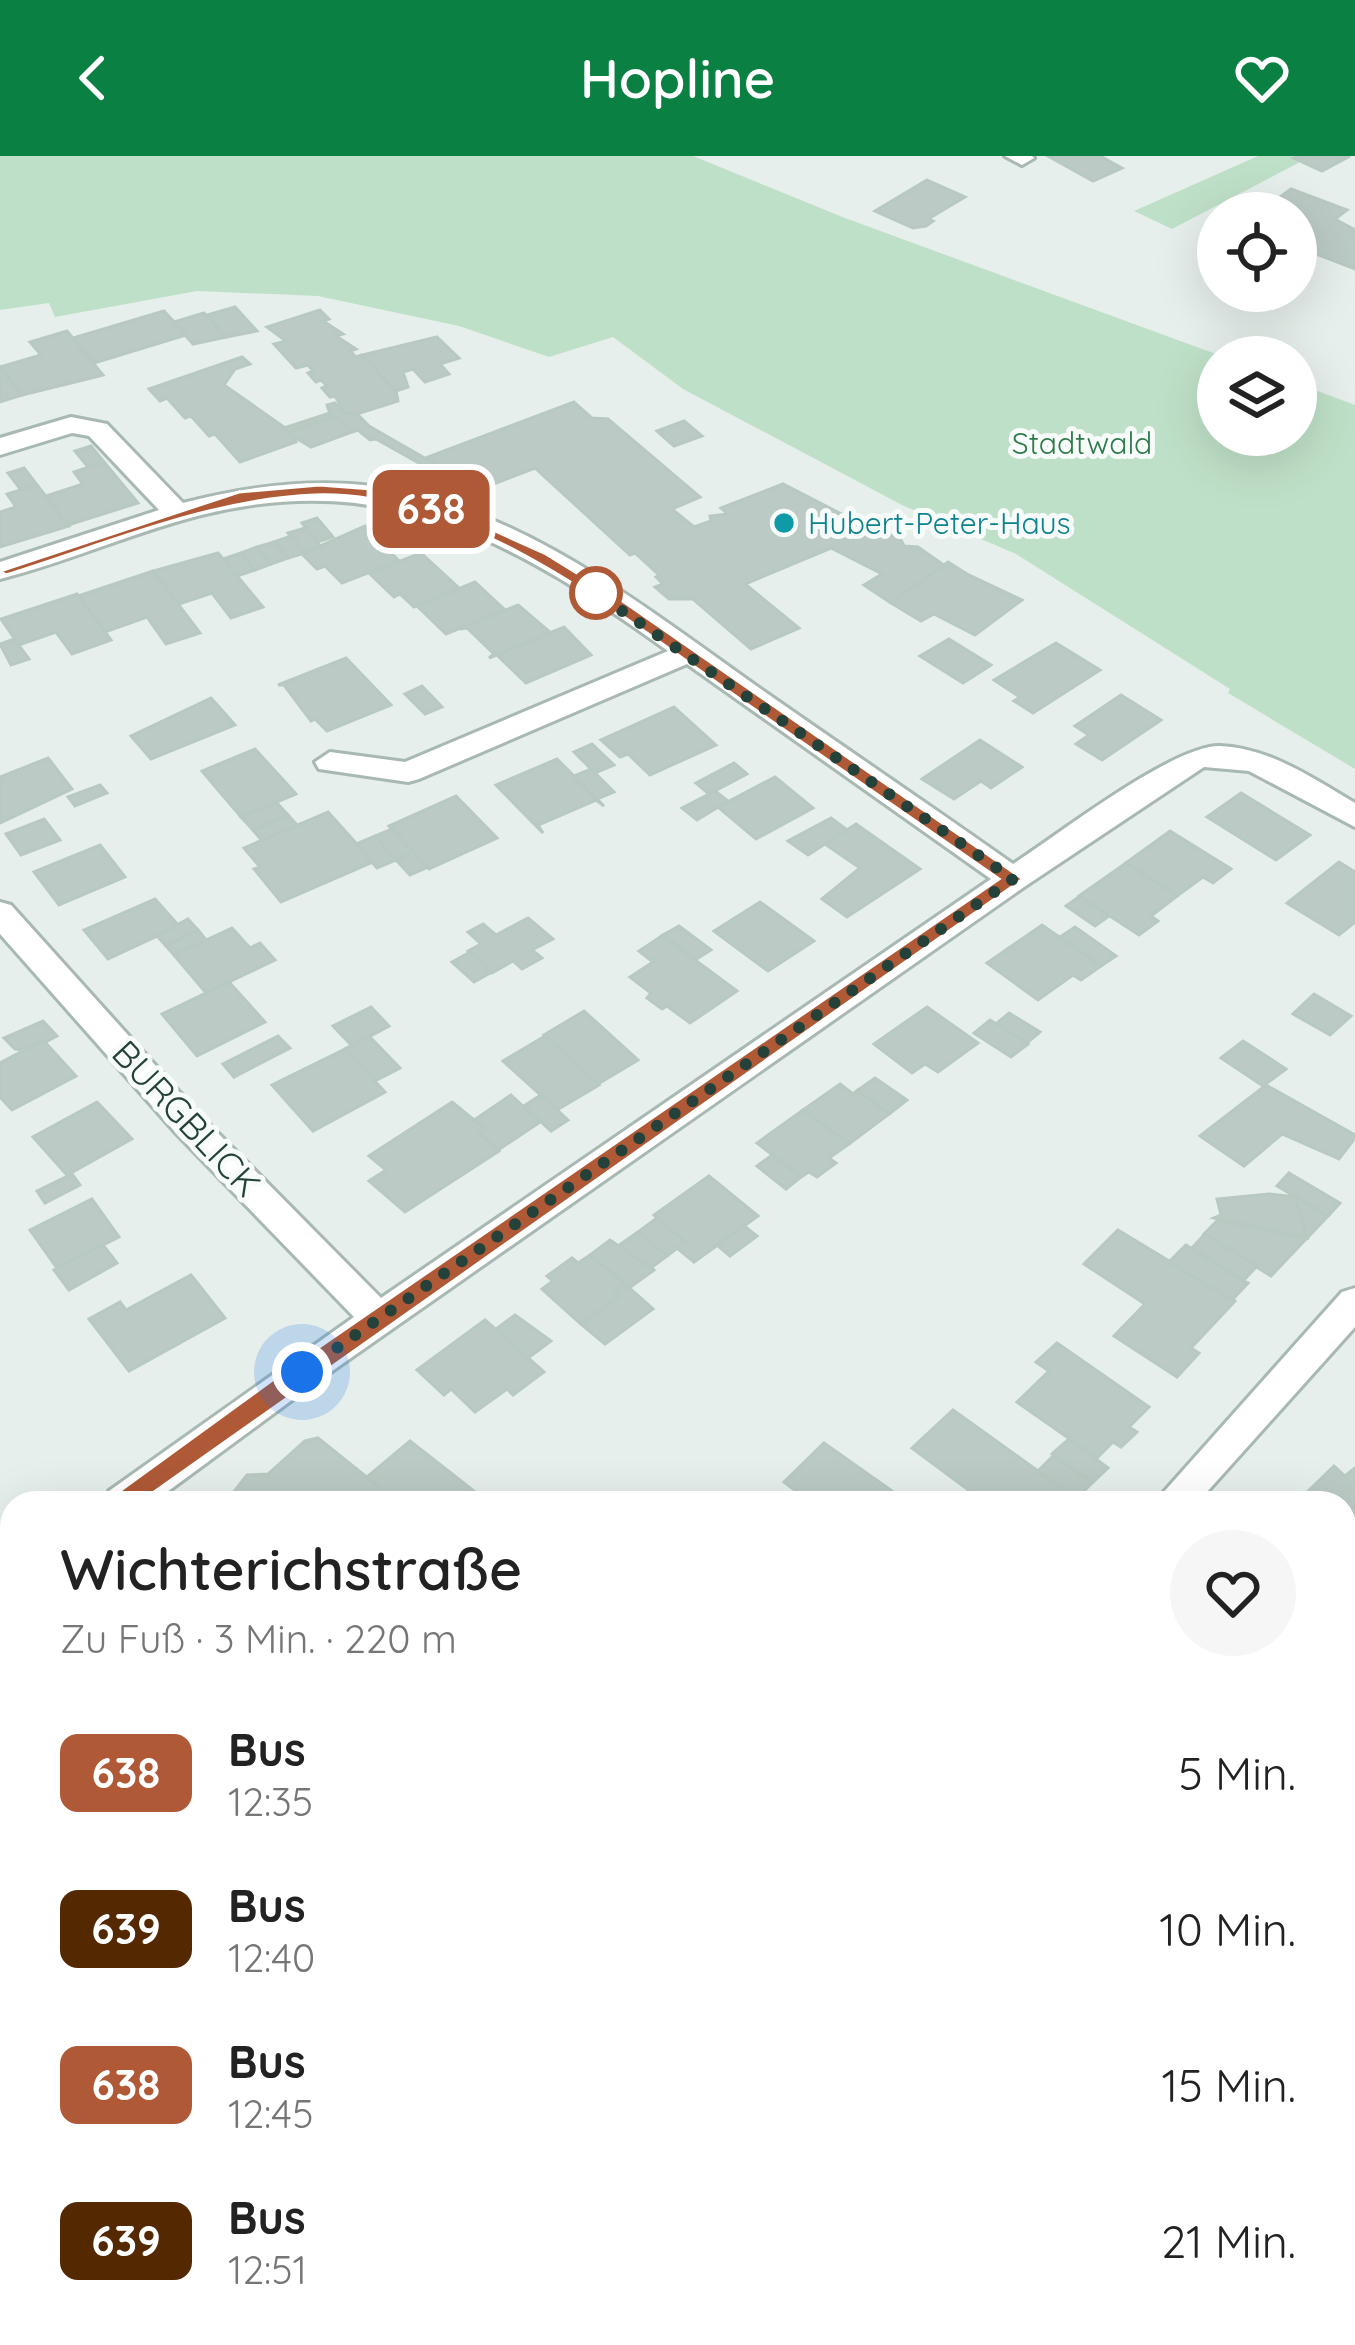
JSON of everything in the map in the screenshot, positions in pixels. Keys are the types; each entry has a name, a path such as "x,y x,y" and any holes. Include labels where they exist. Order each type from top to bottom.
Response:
{"street":[{"path":"0,447 71,425 98,430 177,513"},
{"path":"0,571 177,513 245,496 319,490 372,494 434,509 539,557 688,652 1013,879"},
{"path":"330,762 408,772 688,652"},
{"path":"140,1491 1013,879 1197,758 1221,753 1256,761 1355,817"},
{"name":"BURGBLICK","path":"0,913 188,1124 379,1319"},
{"path":"1184,1491 1355,1302"}],"green space":[{"name":"Stadtwald","path":"0,156 693,156 845,218 1197,347 1197,456 1317,456 1317,391 1355,405 1355,769 1228,693 1230,689 1016,554 902,505 683,389 613,337 549,357 459,326 318,296 197,291 55,317 49,303 0,310"},
{"path":"1258,156 1292,156 1302,161 1243,192 1197,192 1197,216 1172,229 1134,211"}],"building":[{"path":"1048,156 1100,156 1122,168 1093,181"},
{"path":"1348,157 1322,171 1294,158"},
{"path":"927,180 965,197 928,219 933,221 926,226 913,228 875,211"},
{"path":"1317,199 1347,210 1335,219 1355,230 1355,269 1317,254"},
{"path":"235,307 257,331 226,337 207,315"},
{"path":"320,310 329,319 323,321 343,334 336,336 356,349 350,351 356,357 362,355 396,391 398,401 354,415 345,413 335,396 322,388 327,386 308,373 313,371 308,365 296,368 274,344 286,341 267,327"},
{"path":"164,311 186,335 94,363 73,338"},
{"path":"204,313 226,337 193,344 174,322"},
{"path":"67,331 103,375 22,395 0,367 41,355 30,342"},
{"path":"437,337 459,358 440,364 449,374 425,382 413,369 403,372 408,387 396,391 362,355"},
{"path":"242,357 250,364 235,369 224,385 291,432 296,442 240,462 215,434 209,436 191,416 185,418 167,398 160,401 149,389"},
{"path":"0,367 22,395 0,402"},
{"name":"Hubert-Peter-Haus","path":"574,402 592,418 608,419 700,497 672,509 694,527 711,521 710,516 728,514 721,508 783,484 855,521 863,519 874,530 900,538 904,546 918,547 945,566 891,603 864,585 882,574 831,548 745,584 799,628 751,649 693,599 669,599 655,587 663,584 659,575 635,553 630,555 535,468 481,489 466,475 446,474 428,457"},
{"path":"335,403 459,478 441,484 417,462 358,430 352,432 335,416 290,432 284,428 330,413 327,405"},
{"path":"335,416 352,432 311,447 288,433"},
{"path":"684,421 702,436 674,446 657,431"},
{"path":"91,446 104,462 88,467 75,451"},
{"path":"104,462 138,503 68,525 46,496 83,484 74,472"},
{"path":"24,468 37,485 21,490 8,473"},
{"path":"37,485 69,526 0,547 0,512 16,507 7,494"},
{"path":"317,518 333,537 317,542 302,523"},
{"path":"365,526 399,561 342,583 325,566 317,569 302,554"},
{"path":"305,528 321,547 304,552 288,533"},
{"path":"291,536 305,553 288,558 274,542"},
{"path":"274,542 288,558 271,564 257,547"},
{"path":"257,547 271,564 255,570 241,553"},
{"path":"218,553 263,607 231,618 212,593 179,604 153,571"},
{"path":"241,553 255,570 237,576 223,559"},
{"path":"421,553 459,588 414,607 400,594 394,597 369,573"},
{"path":"948,562 1022,600 975,635 934,614 921,621 891,603"},
{"path":"153,571 200,633 166,644 147,617 105,632 78,596"},
{"path":"475,582 505,610 446,634 417,606"},
{"path":"77,594 111,640 72,654 56,632 19,645 1,619"},
{"path":"518,605 551,633 489,658 494,654 467,628 460,629"},
{"path":"564,627 591,655 526,683 497,655"},
{"path":"14,639 29,659 11,665 0,644"},
{"path":"949,639 991,665 963,683 920,656"},
{"path":"1056,643 1100,670 1033,713 1014,701 1020,697 994,680"},
{"path":"346,658 391,705 327,731 315,719 311,721 284,685 278,685"},
{"path":"422,686 442,707 425,714 405,694"},
{"path":"1121,695 1161,720 1102,760 1076,744 1089,735 1075,726"},
{"path":"211,698 235,725 151,759 131,736"},
{"path":"674,707 716,745 650,775 628,754 620,757 601,740"},
{"path":"980,740 1022,767 991,788 981,781 954,799 922,779"},
{"path":"592,744 614,765 595,773 574,752"},
{"path":"255,749 296,794 241,817 202,771"},
{"path":"48,758 72,789 0,823 0,777"},
{"path":"557,759 604,806 596,800 538,825 543,833 496,785"},
{"path":"734,763 747,774 709,794 696,783"},
{"path":"591,769 614,792 597,799 574,776"},
{"path":"775,777 813,808 756,839 718,807"},
{"path":"100,785 107,793 75,806 68,797"},
{"path":"715,791 728,801 697,820 682,808"},
{"path":"1241,793 1310,835 1276,860 1207,817"},
{"path":"456,796 497,838 429,869 389,826"},
{"path":"277,803 288,815 253,830 241,817"},
{"path":"328,812 373,862 281,902 254,869 260,867 244,848"},
{"path":"288,815 297,825 262,841 253,830"},
{"path":"831,818 847,830 808,855 788,841"},
{"path":"44,819 60,840 21,855 6,834"},
{"path":"856,824 920,869 847,917 822,899 860,868 825,844"},
{"path":"392,829 413,852 396,860 375,836"},
{"path":"1170,831 1231,869 1213,883 1203,877 1177,896 1126,863"},
{"path":"375,836 396,860 377,868 356,844"},
{"path":"100,845 125,877 59,905 34,872"},
{"path":"413,852 428,867 410,875 396,860"},
{"path":"1339,862 1355,872 1355,922 1339,935 1287,903"},
{"path":"1126,863 1177,896 1151,916 1158,921 1139,935 1079,896"},
{"path":"1080,896 1109,916 1095,926 1066,906"},
{"path":"155,899 179,926 108,959 84,930"},
{"path":"760,902 814,941 768,971 714,931"},
{"path":"528,918 553,939 532,950 542,958 522,969 513,961 492,973 468,951 481,944 468,932 483,924 496,935"},
{"path":"188,919 198,930 166,946 157,936"},
{"path":"1042,925 1101,966 1081,980 1073,975 1038,1000 987,963"},
{"path":"679,926 711,950 695,960 663,935"},
{"path":"1075,927 1116,956 1101,966 1060,937"},
{"path":"232,928 250,948 260,943 275,960 206,993 174,955"},
{"path":"198,930 206,940 174,955 166,946"},
{"path":"663,935 737,991 690,1023 647,998 651,993 630,977 653,962 639,951"},
{"path":"470,952 492,972 474,982 452,962"},
{"path":"229,982 265,1022 197,1056 162,1014"},
{"path":"1314,994 1351,1016 1330,1035 1293,1014"},
{"path":"371,1007 389,1026 352,1046 333,1026"},
{"path":"927,1007 978,1043 938,1072 925,1064 912,1073 874,1044"},
{"path":"584,1011 638,1060 598,1084 544,1035"},
{"path":"1009,1013 1040,1032 1027,1043 996,1024"},
{"path":"990,1020 1028,1044 1011,1057 974,1033"},
{"path":"43,1021 57,1036 23,1050 4,1038"},
{"path":"278,1036 290,1048 234,1077 223,1064"},
{"path":"369,1036 400,1068 375,1081 345,1049"},
{"path":"545,1036 599,1085 557,1110 503,1061"},
{"path":"43,1040 76,1076 12,1110 0,1097 0,1063"},
{"path":"1243,1041 1286,1069 1263,1086 1221,1058"},
{"path":"345,1049 385,1092 313,1131 272,1085"},
{"path":"875,1078 907,1100 889,1114 858,1090"},
{"path":"840,1084 853,1094 858,1090 889,1114 849,1144 803,1110"},
{"path":"1266,1085 1355,1135 1339,1159 1282,1134 1244,1166 1200,1136"},
{"path":"511,1095 540,1122 498,1150 479,1133 485,1129 474,1120"},
{"path":"541,1095 568,1120 551,1131 524,1106"},
{"path":"97,1102 132,1139 67,1175 33,1137"},
{"path":"452,1102 485,1129 479,1133 499,1151 405,1212 369,1181 386,1170 369,1156"},
{"path":"803,1110 849,1144 829,1158 836,1163 817,1177 809,1172 801,1177 757,1143"},
{"path":"772,1155 801,1177 786,1189 757,1166"},
{"path":"1289,1173 1340,1203 1328,1216 1277,1186"},
{"path":"72,1174 80,1185 45,1203 37,1191"},
{"path":"709,1176 758,1216 694,1262 677,1248 685,1242 654,1215"},
{"path":"1269,1194 1295,1197 1307,1238 1214,1218 1221,1215 1217,1199"},
{"path":"1295,1197 1328,1216 1307,1238"},
{"path":"92,1199 119,1237 57,1268 30,1230"},
{"path":"657,1218 685,1242 667,1256 638,1232"},
{"path":"1218,1220 1307,1238 1271,1276 1204,1234"},
{"path":"744,1226 757,1236 730,1256 717,1245"},
{"path":"1118,1230 1235,1301 1191,1348 1199,1353 1177,1377 1114,1336 1145,1304 1084,1264"},
{"path":"638,1232 667,1256 651,1268 618,1246"},
{"path":"1205,1234 1257,1266 1243,1281 1192,1248"},
{"path":"610,1240 654,1270 629,1288 590,1255"},
{"path":"103,1245 117,1263 69,1290 54,1270"},
{"path":"1186,1245 1248,1283 1232,1300 1169,1262"},
{"path":"590,1255 624,1283 615,1290 621,1295 581,1324 542,1289 553,1281 547,1276 572,1258 578,1263"},
{"path":"191,1275 225,1318 129,1371 89,1319 120,1302 126,1310"},
{"path":"624,1283 653,1309 605,1344 581,1324 621,1295 615,1290"},
{"path":"515,1315 551,1341 528,1358 496,1329"},
{"path":"485,1320 544,1372 513,1395 507,1389 475,1412 451,1389 444,1395 417,1370"},
{"path":"1057,1343 1149,1407 1129,1427 1137,1432 1121,1447 1113,1442 1097,1458 1017,1402 1049,1371 1036,1362"},
{"path":"953,1410 1066,1491 970,1491 912,1448"},
{"path":"318,1438 384,1491 234,1491 247,1475 268,1474 305,1441"},
{"path":"1069,1439 1108,1468 1092,1483 1052,1454"},
{"path":"410,1441 474,1491 384,1491 367,1477"},
{"path":"824,1443 892,1491 796,1491 784,1482"},
{"path":"1053,1456 1092,1483 1084,1491 1066,1491 1038,1471"},
{"path":"1334,1466 1345,1476 1355,1468 1355,1491 1308,1491"}],"bus line":[{"name":"638","path":"0,571 177,513 245,496 319,490 372,494 434,509 494,533 620,608 1013,879 302,1372 139,1491"}],"place":[{"name":"Hubert-Peter-Haus","path":"784,523"}],"route":[{"path":"302,1372 1013,879 596,593"}]}
